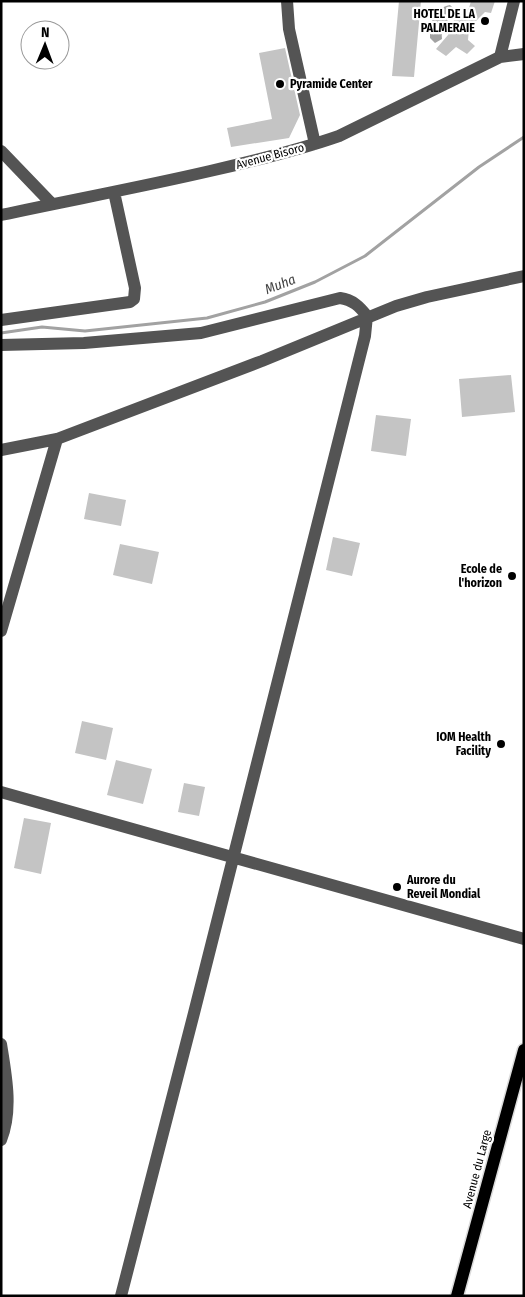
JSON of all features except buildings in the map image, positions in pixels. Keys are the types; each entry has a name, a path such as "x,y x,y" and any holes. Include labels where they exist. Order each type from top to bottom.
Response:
{"main road":[{"name":"Avenue du Large","path":"456,1296 524,1050"}],"street":[{"path":"287,1 289,29 315,144"},
{"path":"500,57 514,1"},
{"name":"Avenue Bisoro","path":"1,215 274,156 315,144 338,136 500,57 524,54"},
{"path":"1,151 52,204"},
{"path":"1,320 130,302 134,299 135,288 114,192"},
{"path":"1,450 57,439 262,361 367,316 427,297 524,276"},
{"path":"1,345 84,344 201,333 340,298 348,299 358,304 367,316 362,346 121,1296"},
{"path":"1,630 57,439"},
{"path":"1,792 524,939"},
{"path":"1,1044 7,1104 6,1127 1,1140"}],"shaded area":[{"path":"450,5 453,8 454,14 443,27 442,39 435,43 430,38 434,17 440,9"}],"waterway":[{"name":"Muha","path":"1,333 42,327 85,331 207,318 265,302 315,282 365,256 479,167 524,137"}],"place":[{"name":"HOTEL DE LA PALMERAIE","path":"485,21"},
{"name":"Pyramide Center","path":"280,84"},
{"name":"Ecole de l'horizon","path":"512,576"},
{"name":"IOM Health Facility","path":"501,744"},
{"name":"Aurore du Reveil Mondial","path":"397,887"}]}
